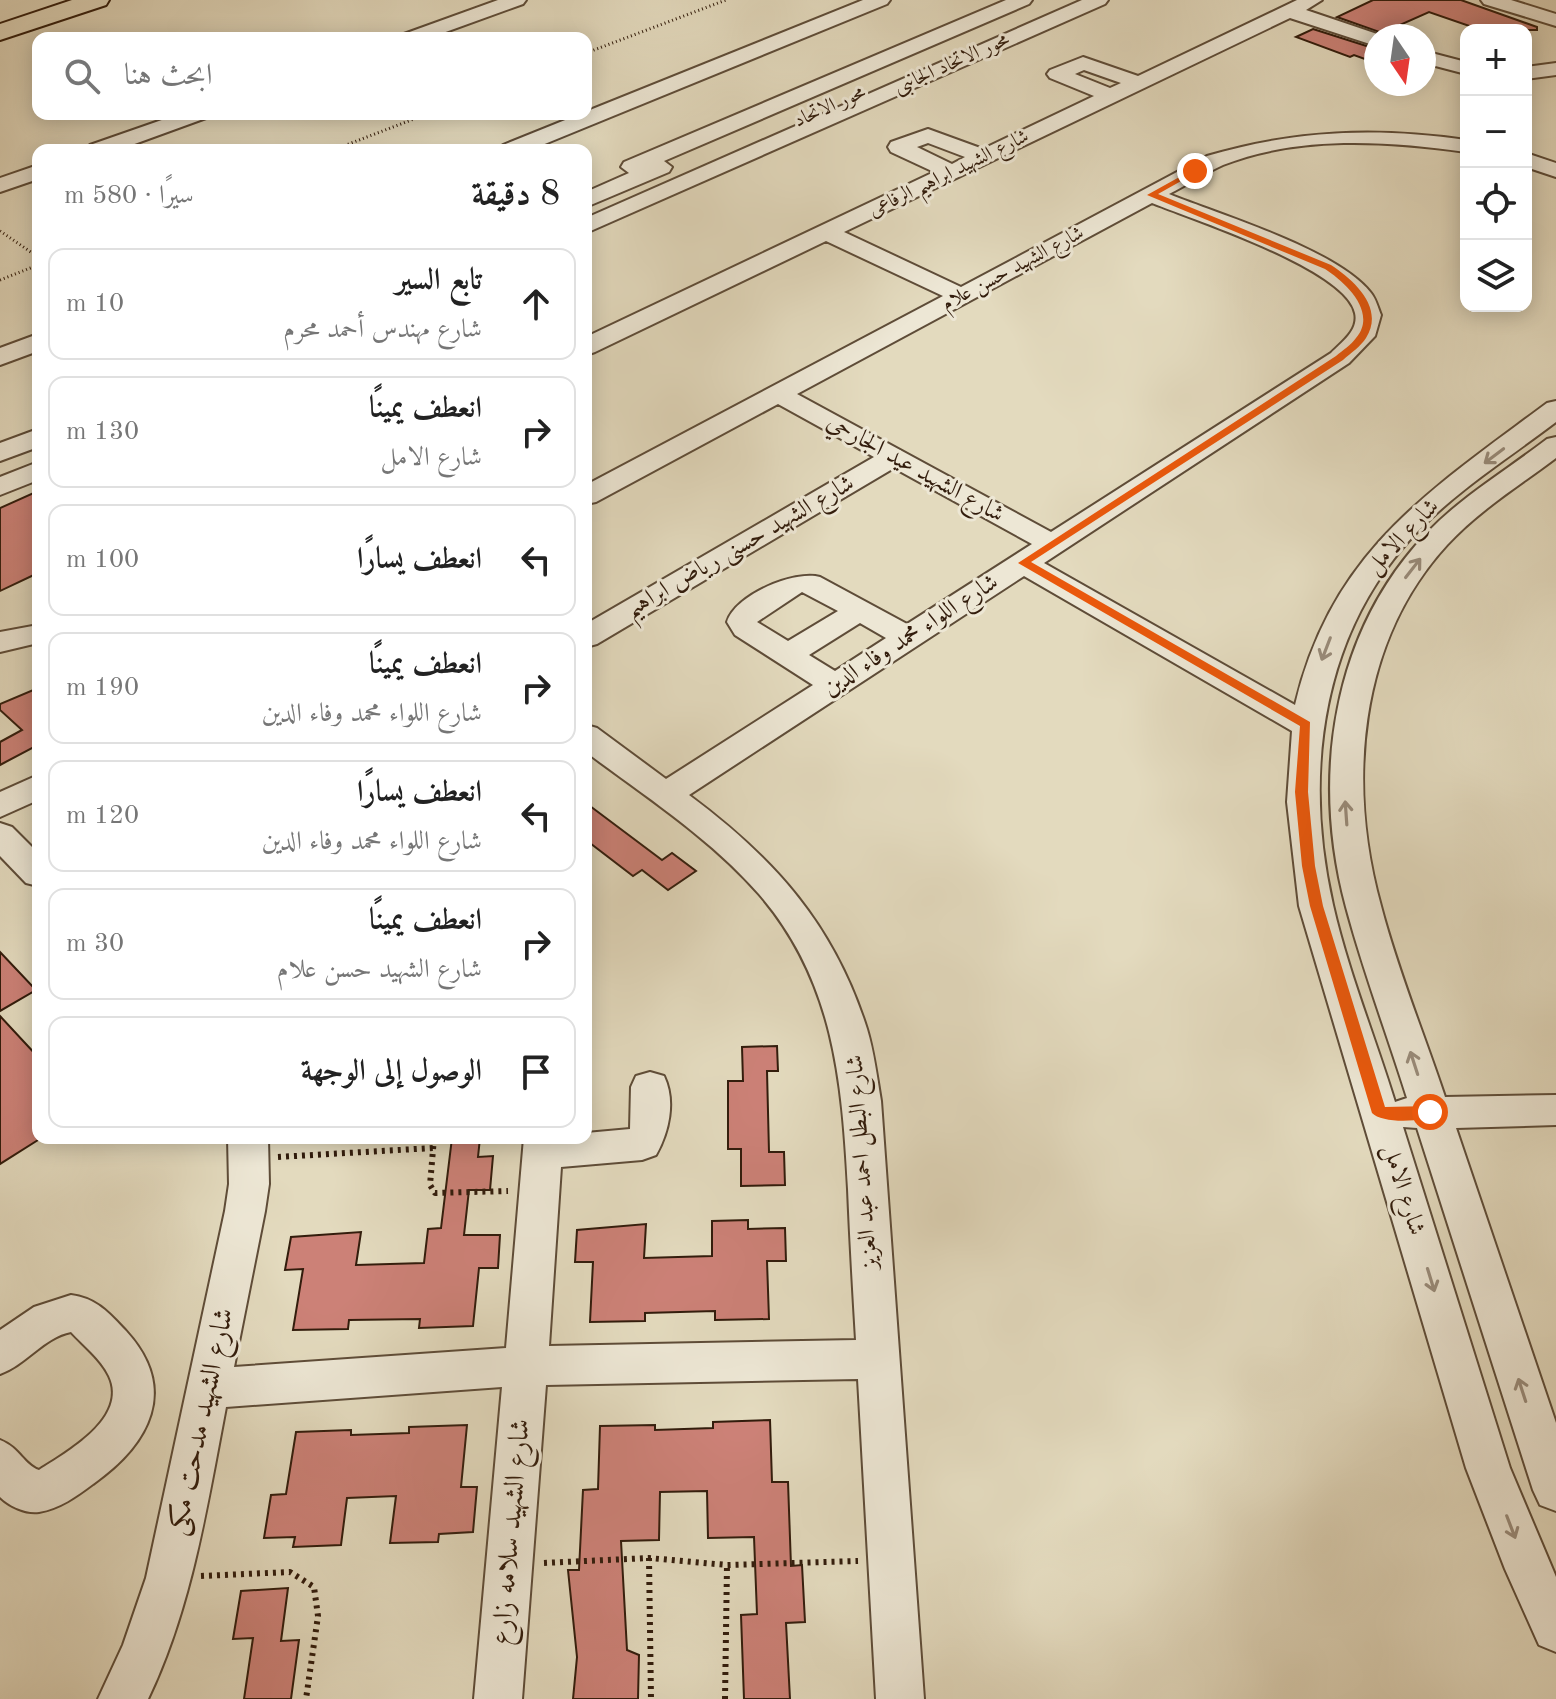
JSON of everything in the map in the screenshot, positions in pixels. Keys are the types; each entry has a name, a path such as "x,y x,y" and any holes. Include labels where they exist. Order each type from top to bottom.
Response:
{"main road":[{"path":"0,32 97,0"}],"street":[{"path":"428,32 516,0"},
{"path":"592,117 880,0"},
{"name":"محور الاتحاد الجانبى","path":"592,184 1022,0"},
{"name":"محور الاتحاد","path":"592,197 1047,0"},
{"name":"محور الاتحاد","path":"592,211 1074,0"},
{"name":"محور الاتحاد الجانبى","path":"592,223 1098,0"},
{"name":"شارع الشهيد ابراهيم الرفاعى","path":"592,344 1312,0"},
{"path":"1491,0 1547,12"},
{"path":"1289,11 1364,36"},
{"path":"1436,60 1460,66"},
{"path":"1532,72 1556,69"},
{"path":"1111,96 1079,84 1106,71 1139,83"},
{"path":"115,144 182,120"},
{"path":"526,144 585,120"},
{"name":"شارع الشهيد حسن علام","path":"592,493 1215,161 1291,141 1382,137 1460,145"},
{"path":"952,172 920,159 951,143 984,157"},
{"path":"1532,162 1556,170"},
{"path":"0,185 32,174"},
{"name":"شارع اللواء محمد وفاء الدين","path":"665,795 1340,358 1361,339 1368,318 1361,296 1342,276 1328,267 1151,195"},
{"path":"827,233 962,296"},
{"path":"0,357 32,344"},
{"name":"شارع الشهيد عيد الجارحي","path":"778,394 1052,544"},
{"name":"شارع الامل","path":"1556,409 1430,505 1372,566 1342,613 1312,694 1306,725 1302,792 1308,866 1316,906 1488,1468 1528,1569 1556,1628"},
{"path":"0,438 32,425"},
{"path":"0,453 32,440"},
{"name":"شارع الامل","path":"1556,445 1438,538 1402,583 1373,634 1362,663 1348,724 1345,792 1354,866 1363,906 1556,1490"},
{"name":"شارع الشهيد حسنى رياض ابراهيم","path":"592,633 894,457"},
{"path":"0,471 32,458"},
{"path":"0,487 32,473"},
{"path":"1023,563 1306,725"},
{"path":"835,685 746,628 742,622 744,615 795,584 805,582 815,584 908,637"},
{"path":"788,654 860,610"},
{"path":"0,642 32,635"},
{"name":"شارع البطل احمد عبد العزيز","path":"592,740 761,872 812,937 842,1001 857,1056 862,1101 900,1699"},
{"path":"0,806 32,789"},
{"path":"0,835 32,868"},
{"path":"542,1160 642,1144 649,1136 650,1087"},
{"path":"1380,1113 1556,1110"},
{"name":"شارع الشهيد مدحت مكى","path":"122,1699 144,1654 169,1578 245,1211 249,1148"},
{"name":"شارع الشهيد سلامه زارع","path":"498,1699 542,1160"},
{"path":"0,1355 55,1317 76,1313 82,1315 128,1368 133,1383 128,1418 119,1435 105,1451 53,1486 27,1491 20,1487 0,1461"},
{"path":"210,1388 526,1366 877,1359"}],"path":[{"path":"592,51 726,0"},
{"path":"349,144 411,120"},
{"path":"0,231 32,253"},
{"path":"0,280 32,267"},
{"path":"433,1144 430,1185 435,1193 446,1195 542,1160"},
{"path":"249,1148 433,1148"},
{"path":"507,1565 649,1558 727,1565 891,1560"},
{"path":"649,1558 651,1699"},
{"path":"725,1699 727,1565"},
{"path":"169,1578 290,1572 314,1587 318,1616 306,1699"}],"building":[{"path":"1373,0 1461,0 1529,24 1464,24 1429,12 1402,24 1364,24 1364,27 1337,17"},
{"path":"1313,29 1364,45 1364,59 1354,55 1350,57 1296,37"},
{"path":"32,494 32,576 0,591 0,508"},
{"path":"32,691 32,748 0,765 0,742 22,730 0,710 0,704"},
{"path":"592,808 662,860 672,853 696,871 668,890 642,870 633,876 592,845"},
{"path":"0,952 32,986 32,992 0,1011"},
{"path":"0,1016 32,1051 32,1144 0,1164"},
{"path":"777,1046 778,1071 767,1071 769,1152 784,1152 785,1185 741,1186 741,1149 728,1149 728,1081 743,1081 742,1047"},
{"path":"451,1144 479,1144 478,1157 493,1156 490,1190 469,1190 464,1235 500,1235 498,1268 479,1268 473,1326 419,1328 420,1319 349,1320 348,1329 293,1330 303,1269 285,1270 291,1237 361,1232 356,1265 424,1263 428,1229 441,1228"},
{"path":"748,1220 748,1229 785,1228 786,1261 767,1261 769,1319 715,1320 715,1311 645,1313 645,1321 590,1322 593,1262 575,1262 577,1230 646,1224 644,1258 712,1256 712,1221"},
{"path":"770,1420 772,1482 788,1482 791,1566 802,1565 805,1622 786,1623 790,1699 744,1699 741,1615 757,1614 754,1537 708,1538 707,1491 660,1492 659,1540 621,1541 627,1650 639,1655 638,1699 573,1699 577,1657 568,1570 579,1570 583,1490 598,1489 600,1426 655,1425 655,1430 713,1428 713,1422"},
{"path":"467,1425 461,1487 477,1487 473,1532 439,1534 438,1542 390,1543 396,1496 347,1498 341,1545 293,1547 295,1537 264,1538 271,1495 286,1494 296,1432 351,1430 351,1435 409,1433 409,1427"},
{"path":"288,1588 281,1641 299,1640 291,1699 244,1699 253,1638 233,1639 241,1591"}],"route":[{"path":"1195,171 1151,195 1328,267 1342,276 1361,296 1368,318 1366,329 1361,339 1340,358 1023,563 1306,725 1302,792 1308,866 1316,906 1380,1113 1430,1112"}]}
